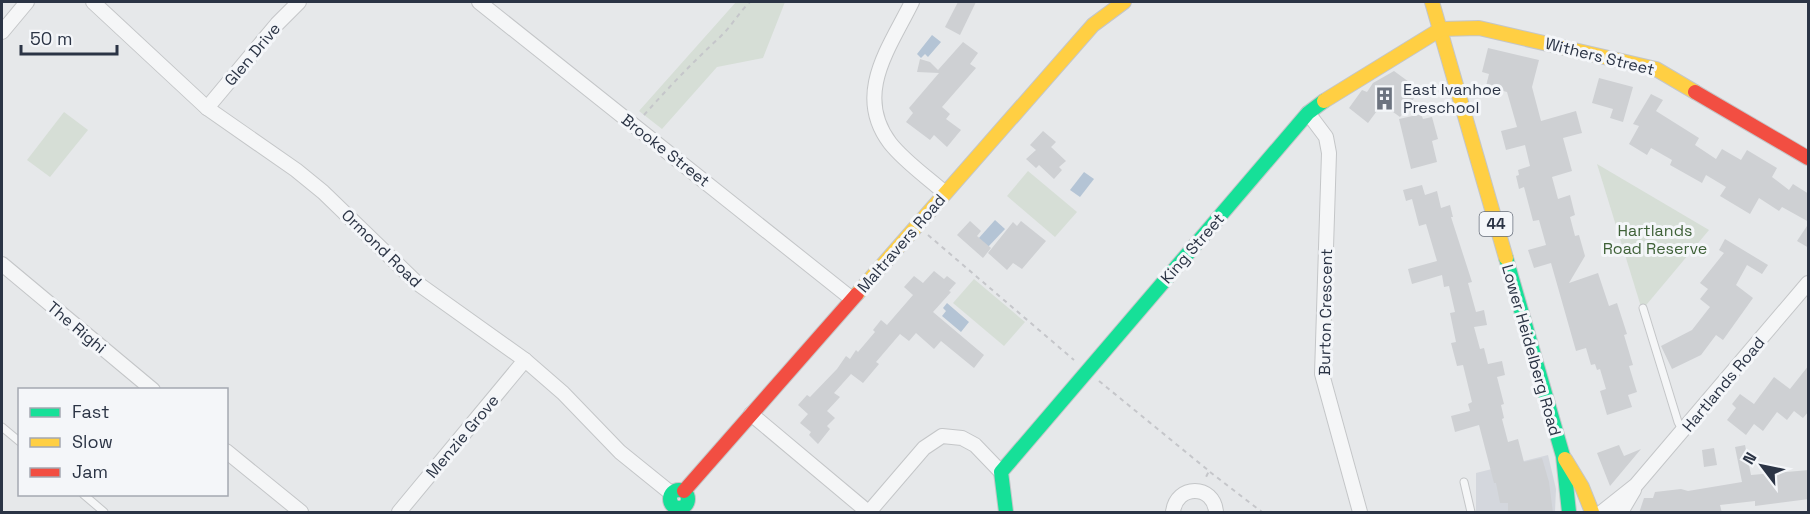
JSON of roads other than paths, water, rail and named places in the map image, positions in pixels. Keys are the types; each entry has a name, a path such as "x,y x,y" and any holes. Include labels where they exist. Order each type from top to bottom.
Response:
{"street":[{"path":"4,24 27,2"},
{"name":"Ormond Road","path":"93,2 207,108 296,170 323,192 417,283 525,360 674,501"},
{"name":"Glen Drive","path":"207,108 277,24 299,2"},
{"name":"Brooke Street","path":"479,2 852,298"},
{"path":"912,2 877,73 873,93 876,111 883,131 891,143 945,193"},
{"name":"Maltravers Road","path":"674,501 1093,25 1124,2"},
{"name":"Lower Heidelberg Road","path":"1432,2 1563,456 1569,513"},
{"name":"Withers Street","path":"1441,29 1479,28 1656,69 1809,158"},
{"name":"King Street","path":"1001,472 1308,113 1332,94 1441,29"},
{"name":"Burton Crescent","path":"1308,113 1326,137 1329,153 1322,374 1360,513"},
{"name":"The Righi","path":"2,264 151,388"},
{"name":"Hartlands Road","path":"1602,513 1636,485 1809,283"},
{"name":"Menzie Grove","path":"399,513 525,360"},
{"path":"751,414 869,513 924,448 942,436 962,438 975,445 1001,472 1005,513"},
{"path":"228,453 301,513"},
{"name":"Lower Heidelberg Road","path":"1563,456 1582,487 1592,513"},
{"name":"Hartlands Road","path":"1622,513 1636,485"},
{"path":"1173,513 1176,501 1181,495 1186,492 1199,491 1212,499 1216,513"}],"lane":[{"path":"1644,308 1678,422 1683,431"},
{"path":"2,427 18,440"},
{"path":"1464,482 1471,513"},
{"path":"84,496 105,513"}],"water":[{"path":"932,35 941,42 928,57 925,54 921,58 917,54"},
{"path":"1084,172 1094,179 1080,197 1070,190"},
{"path":"995,220 1005,229 988,247 978,239"},
{"path":"947,303 969,322 961,332 942,316 946,311 943,308"}],"place":[{"name":"East Ivanhoe Preschool","path":"1385,98"}],"park label":[{"name":"Hartlands Road Reserve","path":"1655,239"}]}
